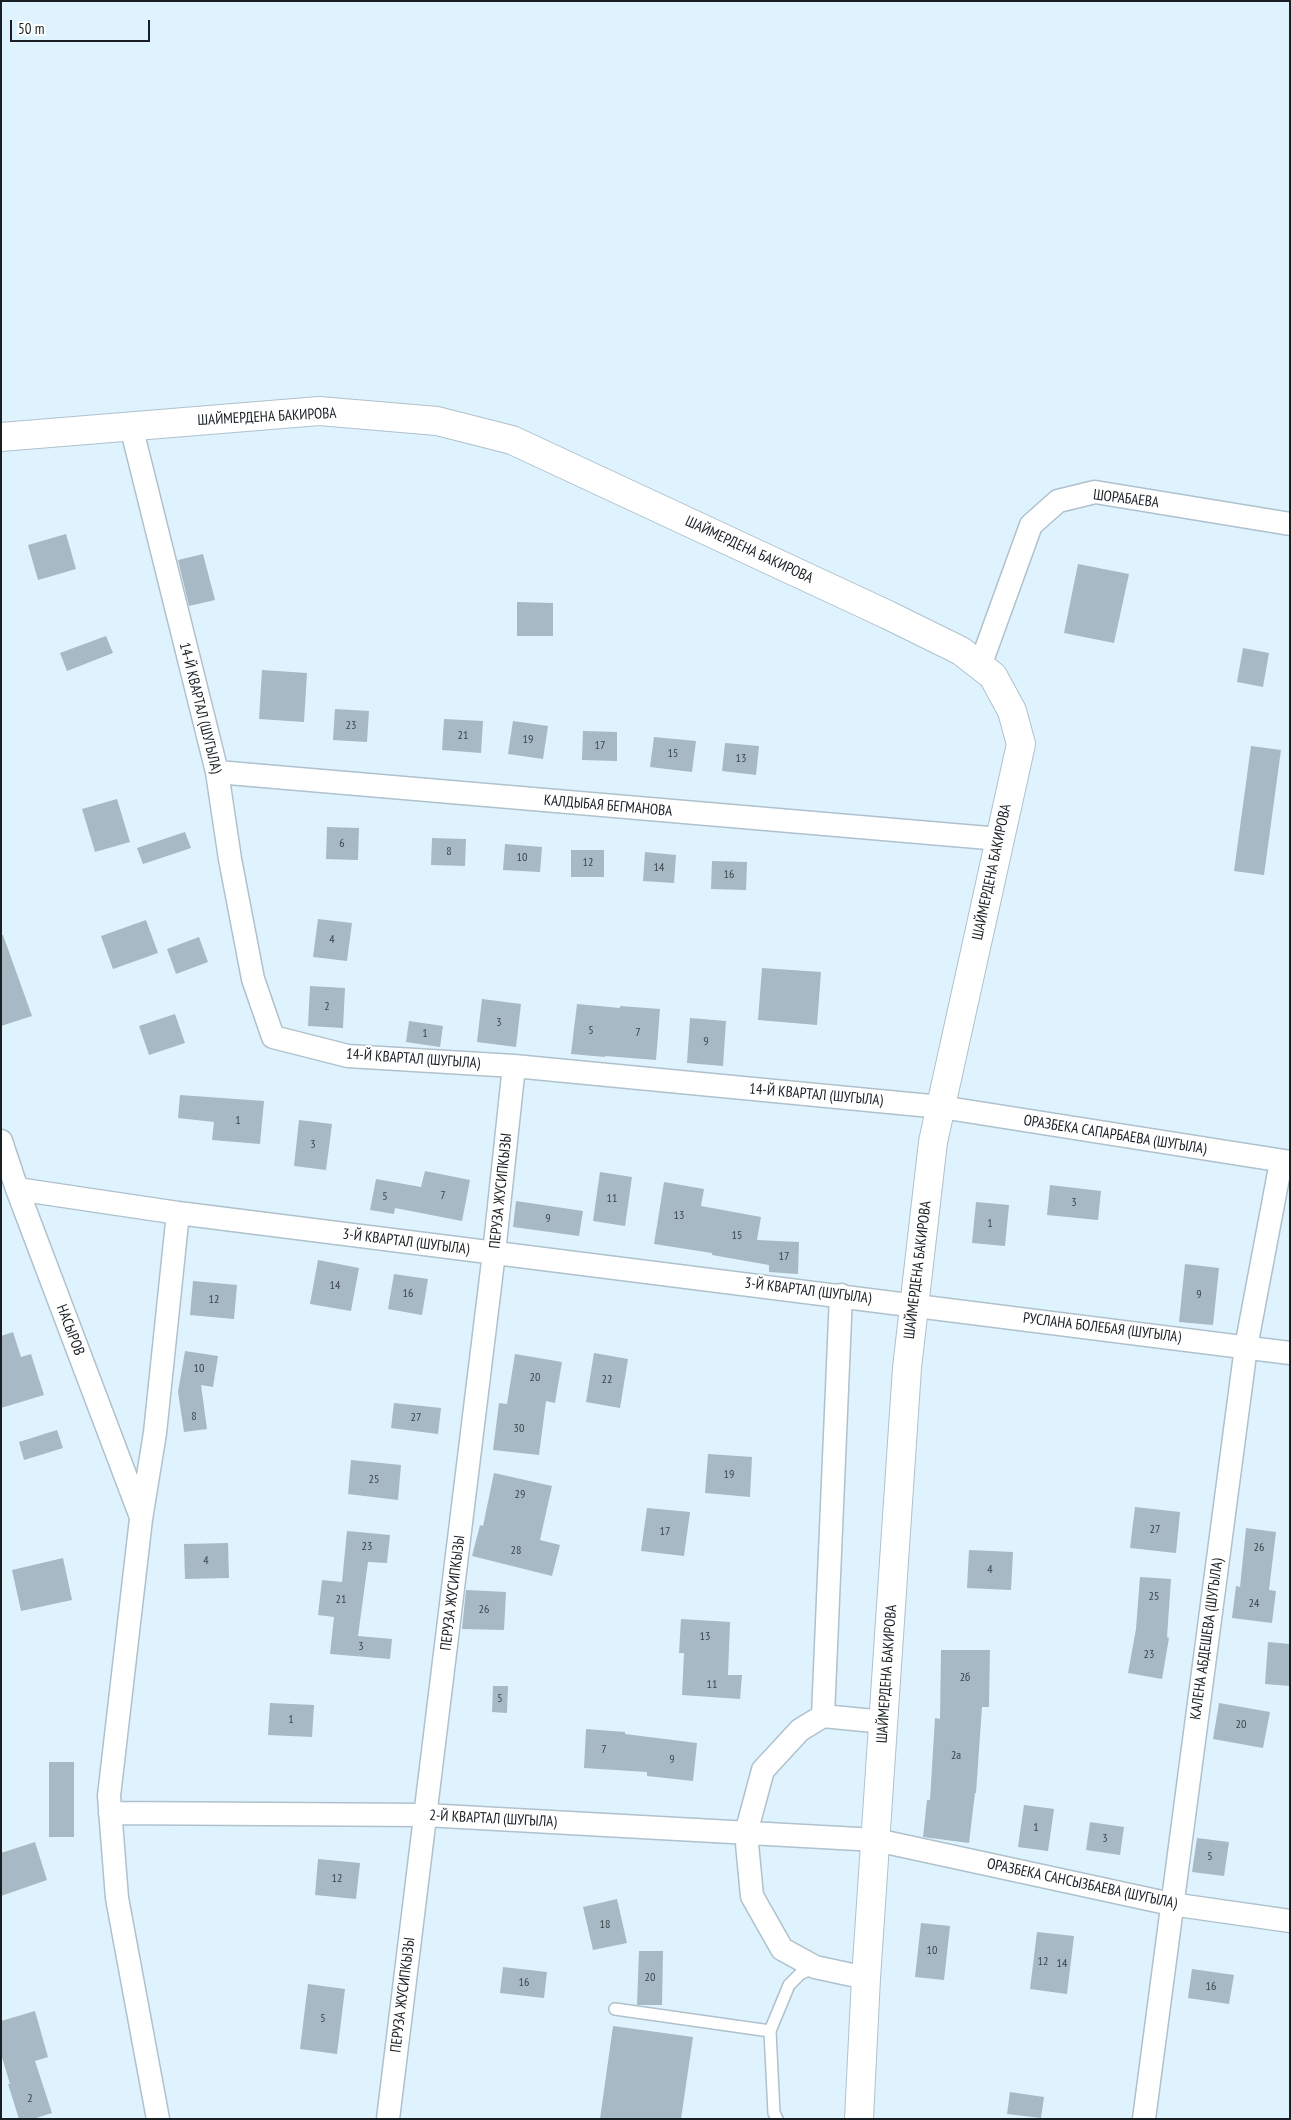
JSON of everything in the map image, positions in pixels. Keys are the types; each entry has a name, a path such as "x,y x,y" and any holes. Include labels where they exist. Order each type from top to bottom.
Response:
{"street":[{"name":"ШАЙМЕРДЕНА БАКИРОВА","path":"1,437 319,412 438,422 512,440 888,615 961,651 993,676 1012,711 1020,744 933,1142 907,1368 866,1978 859,2119"},
{"name":"14-Й КВАРТАЛ (ШУГЫЛА)","path":"131,426 217,772 230,859 253,979 273,1037 348,1056 514,1066 941,1107"},
{"name":"ШОРАБАЕВА","path":"980,666 1031,525 1058,501 1095,492 1290,524"},
{"name":"КАЛДЫБАЯ БЕГМАНОВА","path":"217,772 1000,839"},
{"name":"ПЕРУЗА ЖУСИПКЫЗЫ","path":"388,2119 494,1253 514,1066"},
{"name":"ОРАЗБЕКА САПАРБАЕВА (ШУГЫЛА)","path":"941,1107 1285,1162"},
{"name":"НАСЫРОВ","path":"1,1141 17,1189 141,1519"},
{"name":"КАЛЕНА АБДЕШЕВА (ШУГЫЛА)","path":"1144,2119 1246,1347 1285,1162"},
{"name":"3-Й КВАРТАЛ (ШУГЫЛА)","path":"17,1189 178,1213 914,1304"},
{"path":"158,2119 117,1898 109,1796 141,1519 156,1433 178,1213"},
{"path":"823,1716 841,1295"},
{"name":"РУСЛАНА БОЛЕБАЯ (ШУГЫЛА)","path":"914,1304 1290,1353"},
{"path":"866,1978 815,1967 782,1949 752,1896 746,1833 762,1770 800,1730 823,1716 884,1722"},
{"name":"2-Й КВАРТАЛ (ШУГЫЛА)","path":"110,1813 425,1815 876,1840"},
{"name":"ОРАЗБЕКА САНСЫЗБАЕВА (ШУГЫЛА)","path":"876,1840 1171,1904 1290,1921"}],"lane":[{"path":"777,2119 774,2113 770,2031 789,1985 800,1974 815,1967"},
{"path":"614,2009 770,2031"}],"building":[{"path":"66,534 76,569 38,580 28,545"},
{"path":"203,554 215,600 189,606 178,560"},
{"path":"1078,564 1129,574 1114,643 1064,633"},
{"path":"517,602 553,603 553,636 517,636"},
{"path":"106,636 113,653 67,671 60,653"},
{"path":"1243,648 1269,653 1263,687 1237,682"},
{"path":"262,670 307,673 304,722 259,719"},
{"path":"335,709 369,711 367,742 333,740"},
{"path":"444,719 483,721 481,753 442,750"},
{"path":"513,721 548,726 543,759 508,754"},
{"path":"583,731 617,732 617,761 582,760"},
{"path":"654,737 696,741 692,772 650,767"},
{"path":"725,743 759,746 756,775 722,771"},
{"path":"1251,746 1281,750 1264,875 1234,871"},
{"path":"117,799 130,842 95,852 82,809"},
{"path":"327,827 359,828 358,860 326,859"},
{"path":"185,832 191,848 143,864 137,848"},
{"path":"432,838 466,839 465,866 431,865"},
{"path":"505,844 542,847 540,872 503,870"},
{"path":"571,850 604,850 604,877 571,877"},
{"path":"645,852 676,855 674,883 643,881"},
{"path":"712,861 747,862 746,890 711,889"},
{"path":"318,919 352,923 347,961 313,957"},
{"path":"146,920 158,953 113,969 101,936"},
{"path":"1,935 3,935 32,1016 1,1026"},
{"path":"199,937 208,962 176,974 167,949"},
{"path":"762,968 821,972 817,1025 758,1020"},
{"path":"310,986 345,988 343,1028 308,1026"},
{"path":"482,999 521,1004 516,1047 477,1042"},
{"path":"577,1004 660,1009 656,1060 571,1054"},
{"path":"175,1014 185,1043 149,1055 139,1026"},
{"path":"690,1018 726,1021 723,1066 687,1063"},
{"path":"409,1021 443,1026 440,1047 406,1042"},
{"path":"180,1095 264,1101 260,1144 212,1140 214,1122 178,1118"},
{"path":"299,1120 332,1124 326,1170 294,1166"},
{"path":"425,1171 470,1180 462,1221 395,1208 394,1214 370,1210 376,1179 421,1187"},
{"path":"600,1172 632,1177 625,1226 593,1221"},
{"path":"664,1182 704,1189 701,1206 761,1217 757,1240 799,1242 798,1274 769,1272 769,1265 712,1255 712,1253 654,1244"},
{"path":"1050,1185 1101,1191 1098,1220 1047,1215"},
{"path":"516,1201 583,1211 579,1236 513,1227"},
{"path":"976,1202 1009,1205 1005,1246 972,1243"},
{"path":"318,1260 359,1268 351,1311 310,1304"},
{"path":"1185,1264 1219,1268 1213,1325 1179,1322"},
{"path":"394,1274 428,1279 422,1315 388,1309"},
{"path":"193,1281 237,1285 234,1319 190,1315"},
{"path":"13,1332 21,1357 31,1354 44,1395 1,1408 1,1336"},
{"path":"185,1351 218,1356 213,1387 201,1385 207,1429 184,1432 178,1392"},
{"path":"594,1353 628,1359 620,1408 586,1402"},
{"path":"515,1354 562,1362 555,1403 546,1401 539,1455 493,1450 499,1403 507,1404"},
{"path":"394,1403 441,1408 438,1434 391,1428"},
{"path":"57,1430 63,1448 24,1460 19,1442"},
{"path":"708,1454 752,1457 750,1497 705,1493"},
{"path":"351,1460 401,1465 398,1500 348,1494"},
{"path":"494,1473 552,1486 540,1540 560,1545 552,1576 472,1556 480,1525 483,1526"},
{"path":"1135,1507 1180,1512 1176,1553 1130,1548"},
{"path":"647,1508 690,1512 684,1556 641,1551"},
{"path":"1246,1528 1276,1532 1269,1590 1276,1591 1272,1623 1232,1618 1236,1586 1240,1587"},
{"path":"347,1531 390,1535 387,1563 368,1562 358,1636 392,1639 390,1659 330,1654 334,1617 318,1615 322,1580 342,1582"},
{"path":"228,1543 229,1578 185,1579 184,1544"},
{"path":"969,1550 1013,1552 1011,1590 967,1588"},
{"path":"63,1558 72,1600 21,1611 12,1570"},
{"path":"1140,1577 1171,1579 1167,1637 1169,1638 1162,1679 1128,1673 1136,1629"},
{"path":"466,1590 506,1592 504,1630 462,1629"},
{"path":"681,1619 730,1622 728,1675 742,1675 740,1699 682,1695 684,1653 679,1653"},
{"path":"1268,1642 1290,1644 1290,1686 1265,1684"},
{"path":"941,1650 990,1650 989,1707 982,1707 976,1793 969,1843 923,1837 927,1800 930,1800 935,1718 940,1719"},
{"path":"493,1686 508,1686 507,1713 492,1712"},
{"path":"270,1703 314,1705 312,1737 268,1735"},
{"path":"1219,1703 1270,1712 1263,1748 1213,1739"},
{"path":"586,1729 625,1732 625,1734 697,1743 693,1781 647,1776 647,1772 584,1768"},
{"path":"49,1762 74,1762 74,1837 49,1837"},
{"path":"1024,1805 1054,1809 1048,1851 1018,1847"},
{"path":"1090,1822 1124,1827 1120,1855 1086,1850"},
{"path":"1197,1838 1229,1842 1224,1876 1192,1872"},
{"path":"35,1842 47,1880 1,1896 1,1853"},
{"path":"318,1859 360,1863 356,1899 315,1895"},
{"path":"617,1899 627,1943 593,1950 583,1907"},
{"path":"921,1923 950,1926 944,1980 915,1977"},
{"path":"1037,1932 1074,1936 1067,1994 1030,1989"},
{"path":"639,1951 663,1951 662,2005 637,2005"},
{"path":"503,1967 547,1972 544,1998 500,1993"},
{"path":"1192,1969 1234,1975 1229,2004 1188,1998"},
{"path":"308,1984 345,1989 337,2054 300,2049"},
{"path":"35,2011 48,2057 35,2061 52,2113 33,2119 19,2119 1,2054 1,2021"},
{"path":"613,2026 693,2037 681,2119 600,2119"},
{"path":"1010,2092 1044,2097 1041,2118 1007,2114"}]}
